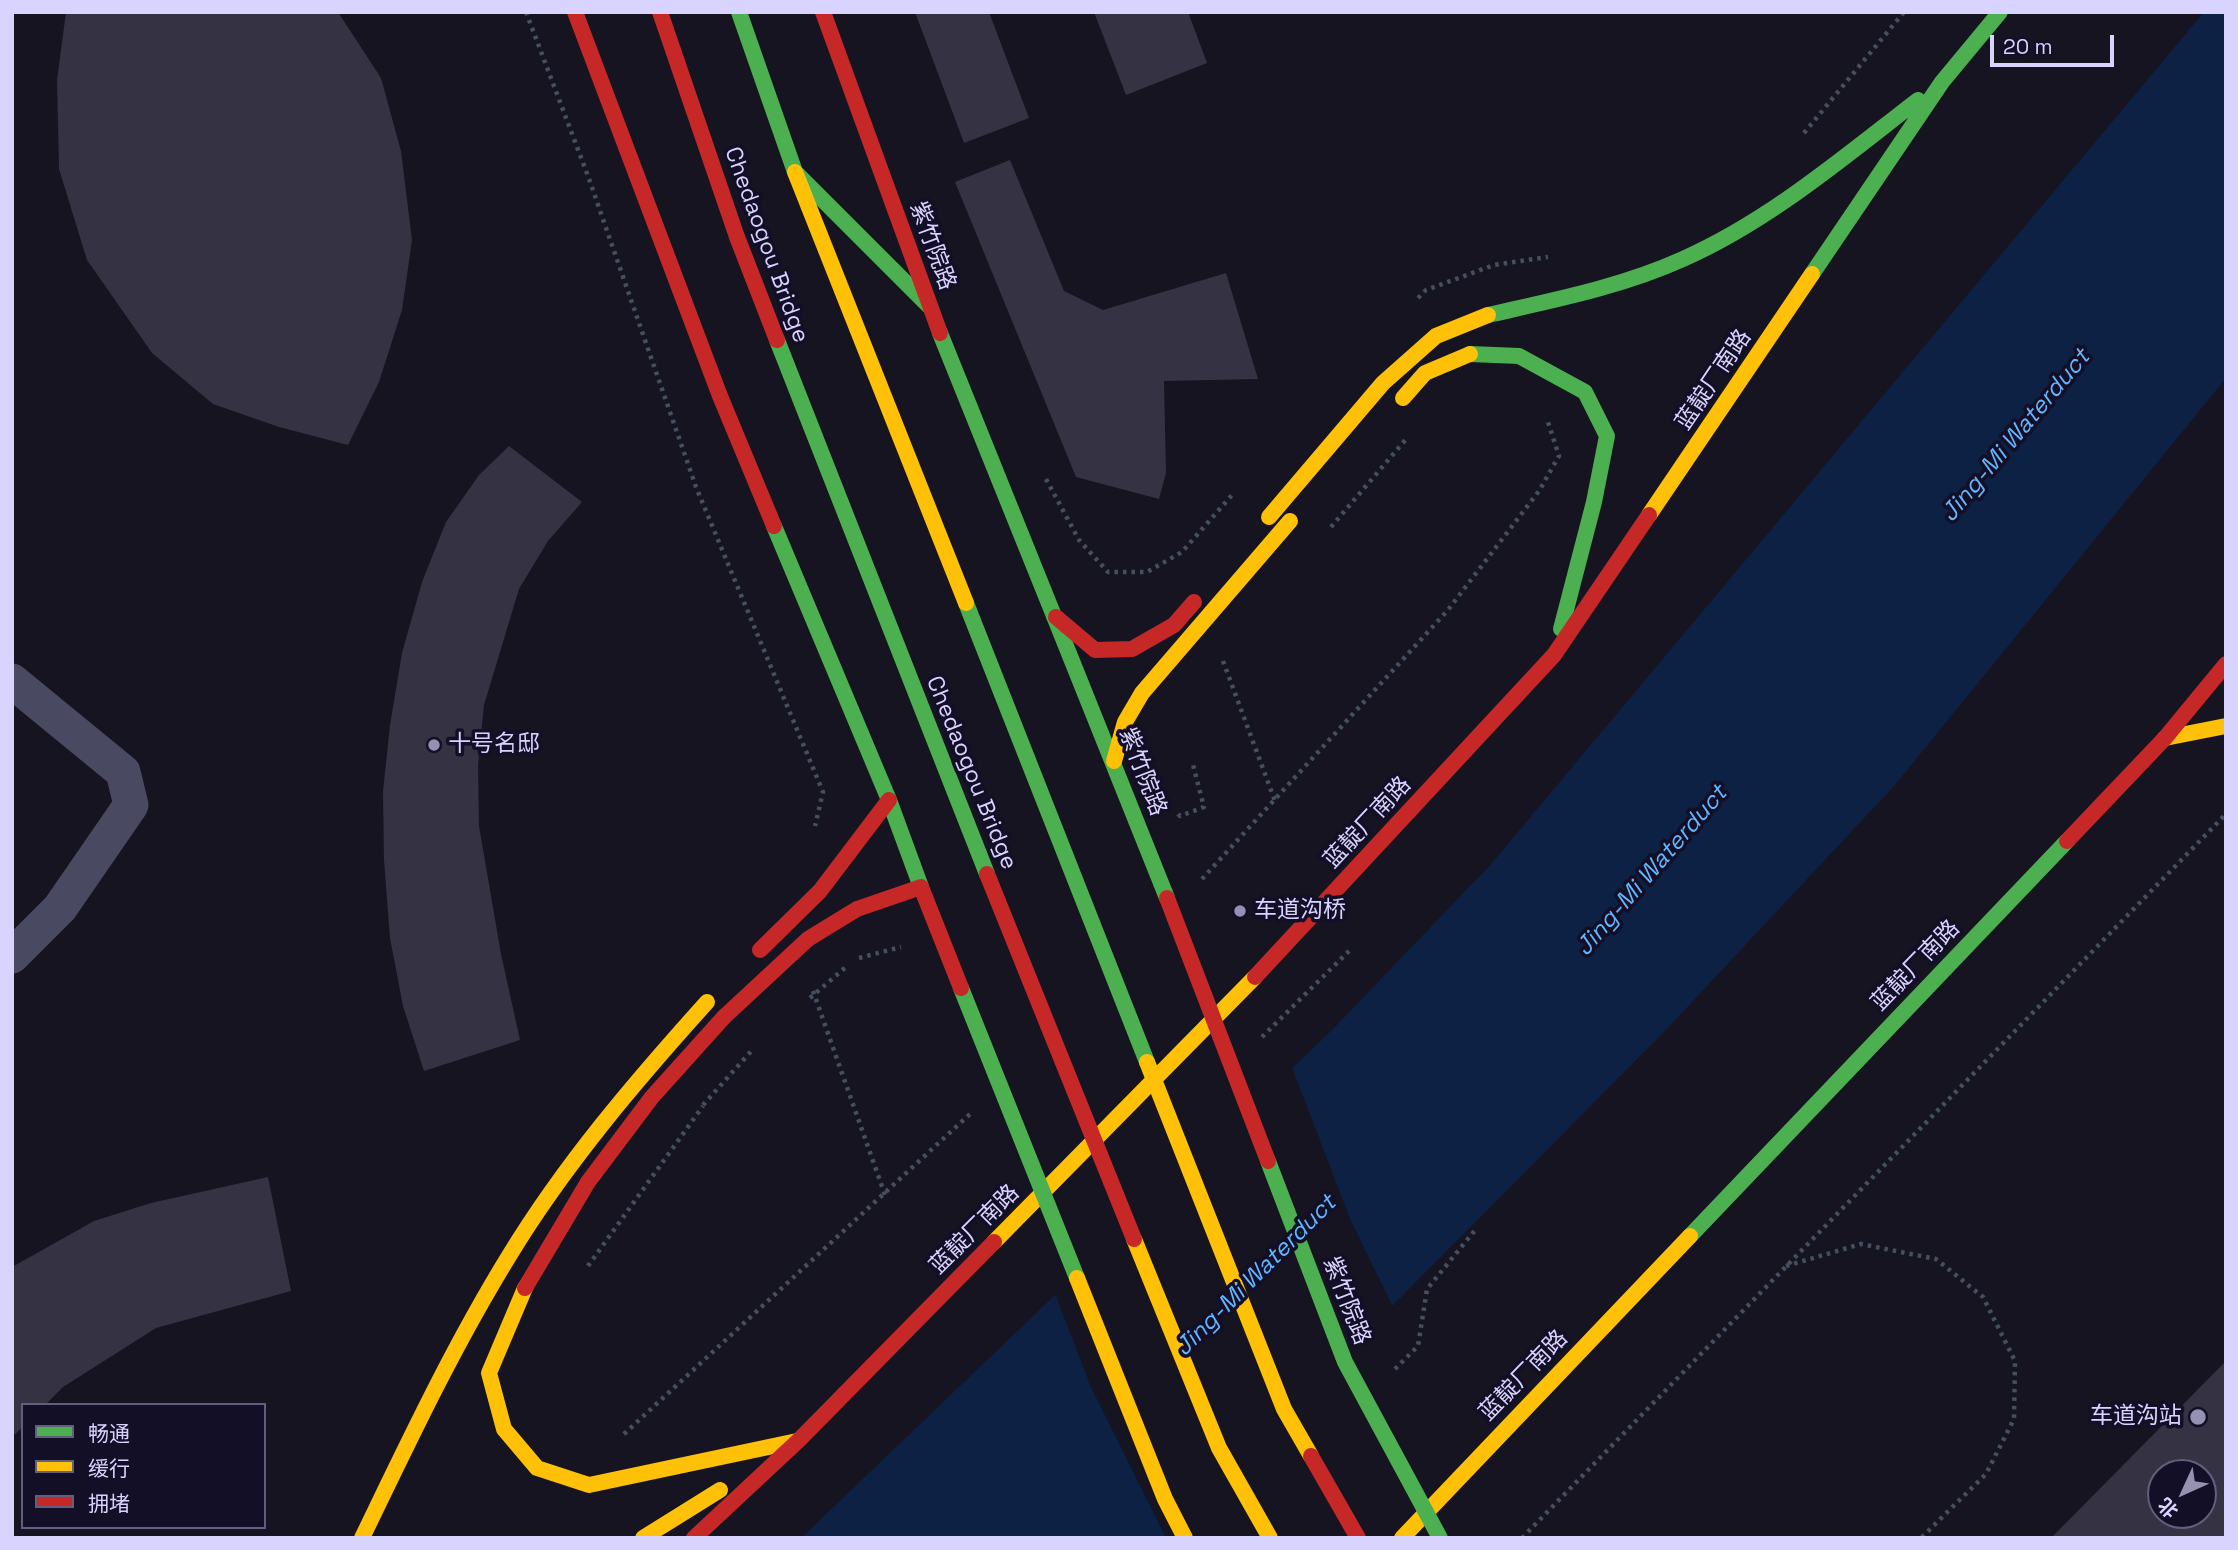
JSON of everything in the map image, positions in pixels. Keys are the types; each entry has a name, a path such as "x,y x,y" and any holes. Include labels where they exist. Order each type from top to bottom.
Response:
{"main road":[{"path":"575,12 720,396 889,800 921,887 1165,1499 1185,1538"},
{"name":"Chedaogou Bridge","path":"660,12 737,237 968,828 1219,1448 1270,1538"},
{"path":"739,12 795,172 1284,1409 1358,1538"},
{"name":"紫竹院路","path":"823,12 930,307 1114,761 1345,1362 1440,1538"},
{"path":"1265,522 1383,383 1436,336 1488,315 1610,287 1710,246 1800,190 1942,82 2000,12"},
{"name":"蓝靛厂南路","path":"694,1538 799,1440 1278,954 1554,655 1942,82"},
{"path":"795,172 930,307"},
{"path":"1389,412 1425,373 1470,354 1519,356 1585,392 1607,436 1594,502 1554,655"},
{"path":"1114,761 1125,722 1142,693 1295,516"},
{"path":"1054,616 1095,650 1132,649 1174,625 1209,586"},
{"name":"蓝靛厂南路","path":"1402,1538 2165,738 2226,664"},
{"path":"2165,738 2226,726"},
{"path":"744,965 820,891 889,800"},
{"path":"799,1440 590,1485 537,1468 504,1429 489,1373 531,1275 588,1182 652,1097 724,1017 808,939 858,909 921,887"},
{"path":"362,1538 423,1413 510,1255 633,1082 711,998"},
{"path":"643,1538 799,1440"}],"street":[{"path":"12,681 123,772 131,805 60,908 12,956"}],"path":[{"path":"526,12 588,176 696,487 823,792 814,831"},
{"path":"1798,140 1904,12"},
{"path":"1416,299 1426,290 1494,265 1560,255"},
{"path":"1041,470 1079,540 1108,572 1147,572 1182,552 1237,490"},
{"path":"1182,552 1187,565"},
{"path":"1219,652 1275,801"},
{"path":"1135,817 1164,795 1180,816 1204,807 1192,761"},
{"path":"1522,1538 2226,814"},
{"path":"807,1000 855,959 906,945 954,969"},
{"path":"1231,1066 1349,951"},
{"path":"808,978 885,1195"},
{"path":"703,1105 761,1041"},
{"path":"1365,1400 1418,1346 1427,1289 1476,1229"},
{"path":"1786,1266 1861,1244 1936,1259 1983,1297 2015,1361 2014,1419 1986,1474 1921,1538"}],"water":[{"name":"Jing-Mi Waterduct","path":"2204,12 2226,12 2226,378 1895,785 1664,1032 1162,1538 801,1538 1332,1030 1492,863"}],"pier":[{"path":"1291,1065 1351,1221 1394,1309 1166,1538 1090,1385 1054,1291"}],"building":[{"path":"66,12 338,12 381,78 401,151 412,240 402,310 379,382 348,445 279,427 213,404 152,353 87,260 59,169 57,80"},
{"path":"915,12 989,12 1029,118 964,143"},
{"path":"1094,12 1188,12 1207,63 1126,95"},
{"path":"1010,160 1064,291 1103,310 1226,273 1258,379 1164,381 1166,473 1159,499 1076,477 955,182"},
{"name":"十号名邸","path":"509,446 582,502 548,541 519,589 484,705 478,766 479,826 501,954 520,1040 424,1071 403,1006 390,938 384,860 383,791 390,725 402,653 422,582 446,522 479,475"},
{"path":"268,1177 291,1291 156,1328 63,1387 47,1403 21,1403 21,1429 12,1437 12,1267 94,1221 151,1203"},
{"name":"车道沟站","path":"2226,1361 2226,1538 2051,1538"}],"traffic: fast":[{"path":"739,12 795,172 930,307"},
{"path":"1812,274 1942,82 2000,12"},
{"path":"1488,315 1587,292 1636,277 1715,244 1805,187 1918,100"},
{"path":"940,333 1054,616"},
{"path":"777,340 987,874"},
{"path":"1470,354 1519,356 1585,392 1607,436 1594,502 1561,629"},
{"path":"774,526 889,800 921,887"},
{"path":"966,603 1147,1062"},
{"path":"1054,616 1167,898"},
{"path":"1690,1236 2067,841"},
{"path":"961,988 1077,1278"},
{"path":"1268,1161 1345,1362 1440,1538"}],"traffic: slow":[{"path":"795,172 966,603"},
{"path":"1649,515 1812,274"},
{"path":"1269,517 1383,383 1436,336 1488,315"},
{"path":"1403,398 1425,373 1470,354"},
{"path":"1114,761 1125,722 1142,693 1290,521"},
{"path":"2165,738 2226,726"},
{"path":"994,1242 1255,977"},
{"path":"362,1538 450,1360 509,1256 577,1156 707,1002"},
{"path":"1147,1062 1284,1409 1311,1456"},
{"path":"1402,1538 1690,1236"},
{"path":"1134,1239 1219,1448 1270,1538"},
{"path":"1077,1278 1165,1499 1185,1538"},
{"path":"525,1288 489,1373 504,1429 537,1468 589,1485 797,1441"},
{"path":"643,1538 720,1490"}],"traffic: jam":[{"path":"575,12 720,396 774,526"},
{"path":"660,12 737,237 777,340"},
{"path":"823,12 940,333"},
{"path":"1255,977 1554,655 1649,515"},
{"path":"1056,617 1095,650 1132,649 1174,625 1194,602"},
{"path":"2067,841 2165,738 2226,664"},
{"path":"760,950 820,891 889,800"},
{"path":"987,874 1134,1239"},
{"path":"724,1017 808,939 857,909 921,887 961,988"},
{"path":"1167,898 1268,1161"},
{"path":"525,1288 588,1182 652,1097 724,1017"},
{"path":"694,1538 799,1440 994,1242"},
{"path":"1311,1456 1358,1538"}],"place":[{"name":"十号名邸","path":"434,745"},
{"name":"车道沟桥","path":"1240,911"},
{"name":"车道沟站","path":"2198,1417"}]}
